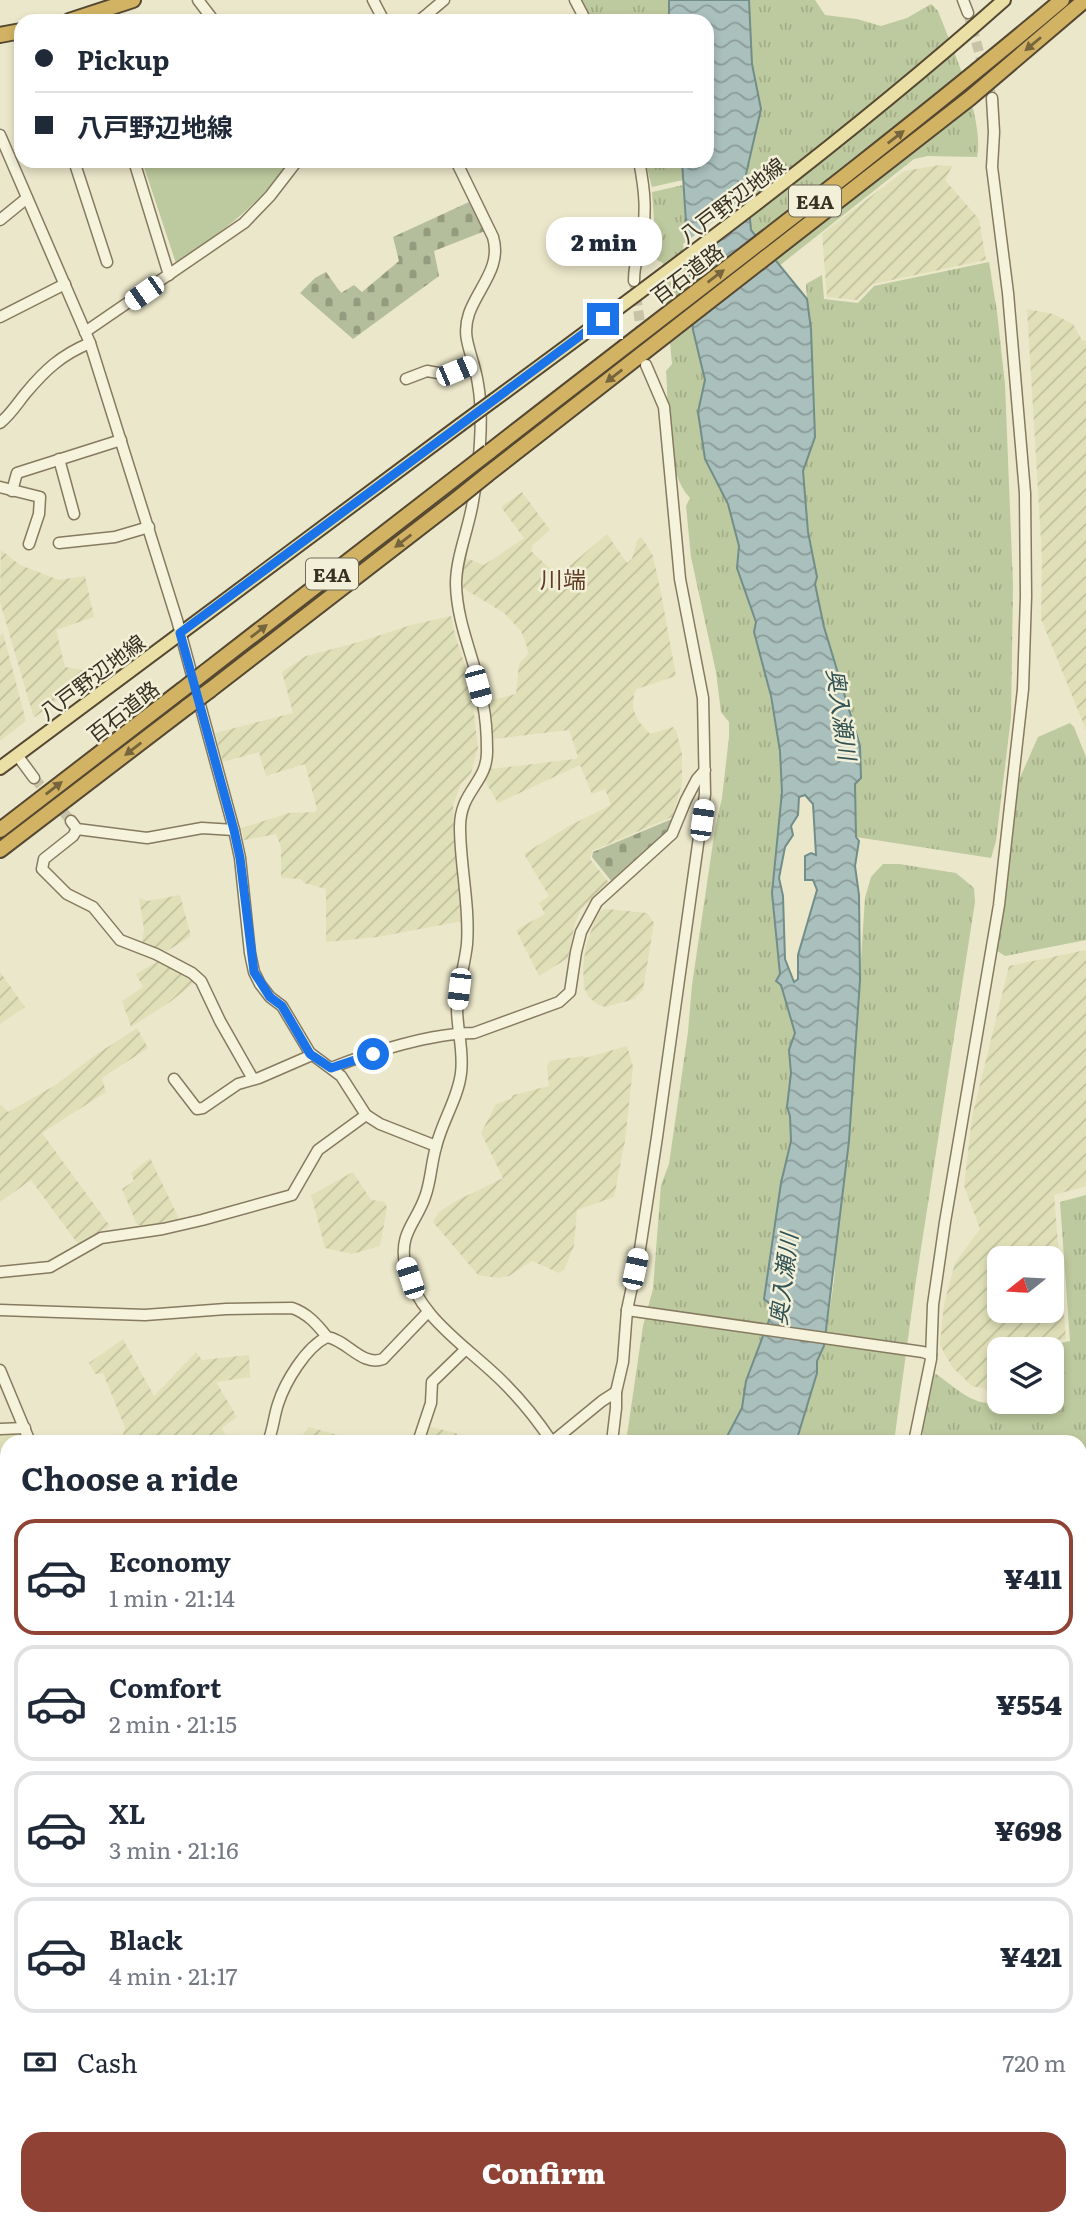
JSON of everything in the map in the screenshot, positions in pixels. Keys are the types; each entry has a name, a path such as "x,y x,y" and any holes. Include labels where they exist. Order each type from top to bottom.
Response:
{"highway":[{"path":"109,4 133,0"},
{"name":"百石道路","path":"0,830 815,201 965,82 1062,0"},
{"name":"百石道路","path":"0,850 457,499 970,98 1085,0"}],"main road":[{"name":"八戸野辺地線","path":"0,768 818,157 1004,0"}],"street":[{"path":"198,0 209,14"},
{"path":"427,14 444,0"},
{"path":"963,0 968,13"},
{"path":"915,1435 945,1222 999,905 1023,689 1027,596 1025,493 1008,293 992,167 992,99"},
{"path":"0,135 14,157"},
{"path":"18,168 27,198 90,343 149,527 234,830 254,972 270,997 282,1006 312,1055 331,1068 347,1084 366,1115 380,1124 436,1146"},
{"path":"76,168 107,262"},
{"path":"136,168 169,275"},
{"path":"85,332 244,223 292,168"},
{"path":"459,168 493,237 496,249 495,264 470,309 467,321 466,336 479,387 478,447 474,498 456,580 462,633 483,703 488,752 482,776 465,797 460,826 467,942 457,1009 462,1050 458,1090 436,1146 429,1187 404,1238 405,1263 415,1293 428,1312 503,1381 546,1435"},
{"path":"634,281 634,263 641,246 646,200 640,168"},
{"path":"0,220 27,198"},
{"path":"0,317 65,284"},
{"path":"0,423 11,414 42,374 66,353 90,343"},
{"path":"406,379 427,371 444,374 473,363"},
{"path":"613,1435 616,1392 623,1362 657,1137 705,794 703,698 680,579 664,407 646,365"},
{"path":"12,491 18,473 121,440"},
{"path":"59,459 74,514"},
{"path":"0,487 40,497 29,544"},
{"path":"59,544 115,537 149,527"},
{"path":"16,755 34,778"},
{"path":"331,1068 373,1054 460,1033 474,1033 559,1002 570,992 576,953 589,913 597,902 672,834 686,800 705,770"},
{"path":"234,830 202,828 147,838 74,825 73,836 44,859 42,869 67,894 93,906 120,940 156,954 192,973 201,981 253,1079"},
{"path":"174,1079 197,1108 203,1108 238,1084 312,1055"},
{"path":"0,1272 50,1267 100,1238 163,1229 292,1195 318,1150 366,1115"},
{"path":"0,1310 145,1315 226,1309 292,1308 302,1311 327,1337 334,1338 375,1362 383,1359 428,1312"},
{"path":"630,1310 927,1354"},
{"path":"270,1435 284,1390 306,1354 327,1337"},
{"path":"420,1435 431,1403 432,1382 466,1349"},
{"path":"0,1370 27,1435"},
{"path":"561,1435 616,1392"},
{"path":"0,1429 25,1429"}],"green space":[{"path":"580,0 669,0 669,14 588,14"},
{"path":"749,0 815,0 825,15 857,19 881,26 907,18 931,4 938,11 972,104 978,141 977,157 928,156 914,159 779,266 751,230 746,174 761,109 752,64"},
{"path":"940,165 952,166 945,180 979,219 986,260 873,284 857,300 827,297 822,234 904,171"},
{"path":"144,168 285,168 238,218 176,263"},
{"path":"647,168 682,168 683,180 652,187"},
{"path":"683,185 693,330 705,380 698,412 705,459 728,504 739,546 737,568 756,622 780,751 782,792 772,893 780,974 776,981 781,985 795,1034 789,1050 791,1073 787,1107 791,1141 781,1183 764,1299 774,1307 746,1381 742,1408 728,1435 627,1435 643,1326 653,1289 661,1185 669,1164 692,985 729,737 729,722 721,712 716,672 691,557 686,506 690,498 682,487 672,456 666,371 672,364 663,263 657,260 652,192"},
{"path":"469,202 485,231 434,251 439,276 353,339 300,293 315,278 326,272 341,293 354,285 362,292 399,261 393,237"},
{"path":"989,262 1005,384 1013,585 1011,717 996,841 991,858 856,837 855,784 860,746 824,627 814,584 817,577 808,532 803,471 815,437 806,284 822,275 824,299 858,303 874,286"},
{"path":"1027,309 1053,314 1073,324 1082,340 1086,341 1086,730 1041,619 1042,557"},
{"path":"522,492 550,530 533,545 531,551 558,576 607,534 627,563 632,559 637,540 641,537 646,544 653,556 676,676 637,689 634,693 633,709 639,722 650,734 673,727 682,754 682,784 672,817 592,851 590,859 610,884 581,909 575,923 568,958 539,976 516,930 545,914 539,903 549,896 524,854 569,826 611,805 605,789 592,794 580,765 498,803 485,781 490,769 578,757 569,730 494,739 488,701 516,694 519,664 528,654 527,647 521,631 504,613 463,588 462,578 466,558 484,565 524,538 501,507"},
{"path":"1,550 20,565 59,580 85,576 94,617 56,630 65,667 89,671 90,676 35,717 0,602"},
{"path":"451,616 470,680 478,748 471,773 461,784 453,805 463,921 377,937 326,942 326,889 304,883 301,879 281,878 281,847 276,834 244,840 241,828 289,813 315,812 317,809 305,764 266,776 259,752 223,762 215,733 293,713 282,672 306,656"},
{"path":"3,633 26,721 0,741 0,635"},
{"path":"1070,723 1086,757 1086,940 1005,956 996,950 1019,780 1038,737"},
{"path":"672,819 662,840 612,882 592,857 593,852"},
{"path":"883,864 956,873 974,888 975,902 915,1287 895,1435 798,1435 817,1374 817,1361 824,1346 834,1281 849,1141 865,898 871,877"},
{"path":"180,895 191,936 167,951 142,943 144,929 139,898 148,901"},
{"path":"601,910 647,913 654,923 643,990 634,999 606,1007 598,1005 588,996 584,987 583,967 586,946 595,920"},
{"path":"1086,950 1086,1186 1054,1195 1058,1246 987,1246 987,1323 1064,1323 1064,1315 1066,1339 987,1337 987,1389 972,1386 952,1367 940,1345 944,1304 955,1263 980,1229 964,1186 972,1117 1009,966"},
{"path":"160,960 196,981 170,1002 131,1027 122,1001 143,987 136,974"},
{"path":"0,972 25,1007 0,1024"},
{"path":"137,1028 148,1048 102,1078 106,1092 42,1133 110,1226 78,1244 31,1180 0,1202 0,1104 8,1112 54,1086"},
{"path":"627,1046 633,1067 625,1141 614,1197 577,1210 574,1246 564,1270 559,1273 532,1261 509,1276 498,1278 478,1275 433,1222 439,1212 456,1201 503,1178 481,1133 496,1104 511,1099 513,1095 549,1086 547,1067 550,1061 583,1056 585,1058"},
{"path":"150,1158 180,1221 137,1225 122,1189 134,1181 131,1173"},
{"path":"353,1172 371,1200 385,1202 387,1208 380,1246 352,1254 325,1248 311,1195"},
{"path":"1086,1195 1086,1435 923,1435 932,1374 936,1374 969,1397 987,1402 987,1414 1064,1414 1064,1342 1070,1341 1060,1202"},
{"path":"123,1339 154,1396 196,1352 202,1360 249,1355 250,1377 216,1382 237,1417 222,1428 226,1435 123,1435 125,1428 103,1373 95,1374 89,1363"},
{"path":"427,1426 458,1435 425,1435"},
{"path":"309,1427 338,1435 302,1435"}],"water":[{"name":"奥入瀬川","path":"669,0 749,0 752,64 761,109 746,174 751,230 807,299 811,329 815,437 803,471 808,532 824,627 860,746 861,778 855,784 856,837 859,841 855,866 859,895 860,980 849,1141 824,1346 817,1361 817,1373 798,1435 728,1435 742,1408 746,1381 774,1307 764,1299 781,1183 791,1141 787,1107 791,1073 789,1050 795,1033 781,985 776,981 780,974 772,893 782,792 780,751 771,696 754,632 756,622 737,568 739,546 728,504 705,459 698,412 705,380 693,330 682,168 714,168 714,14 669,14","holes":["805,795 813,804 816,855 811,853 805,856 805,880 813,880 817,890 798,955 798,979 794,982 785,959 783,896 779,878 785,847 793,835 791,826 798,815 799,797"]}],"pier":[{"path":"751,193 753,215 685,266 683,244"},
{"path":"758,233 778,259 689,328 687,288"}],"tunnel":[{"path":"968,13 992,98"},
{"path":"634,281 646,365"},
{"path":"34,778 71,821"}],"district":[{"name":"川端","path":"563,578"}],"route":[{"path":"373,1054 331,1068 321,1063 310,1054 282,1006 270,997 254,972 234,830 180,633 603,319"}]}
